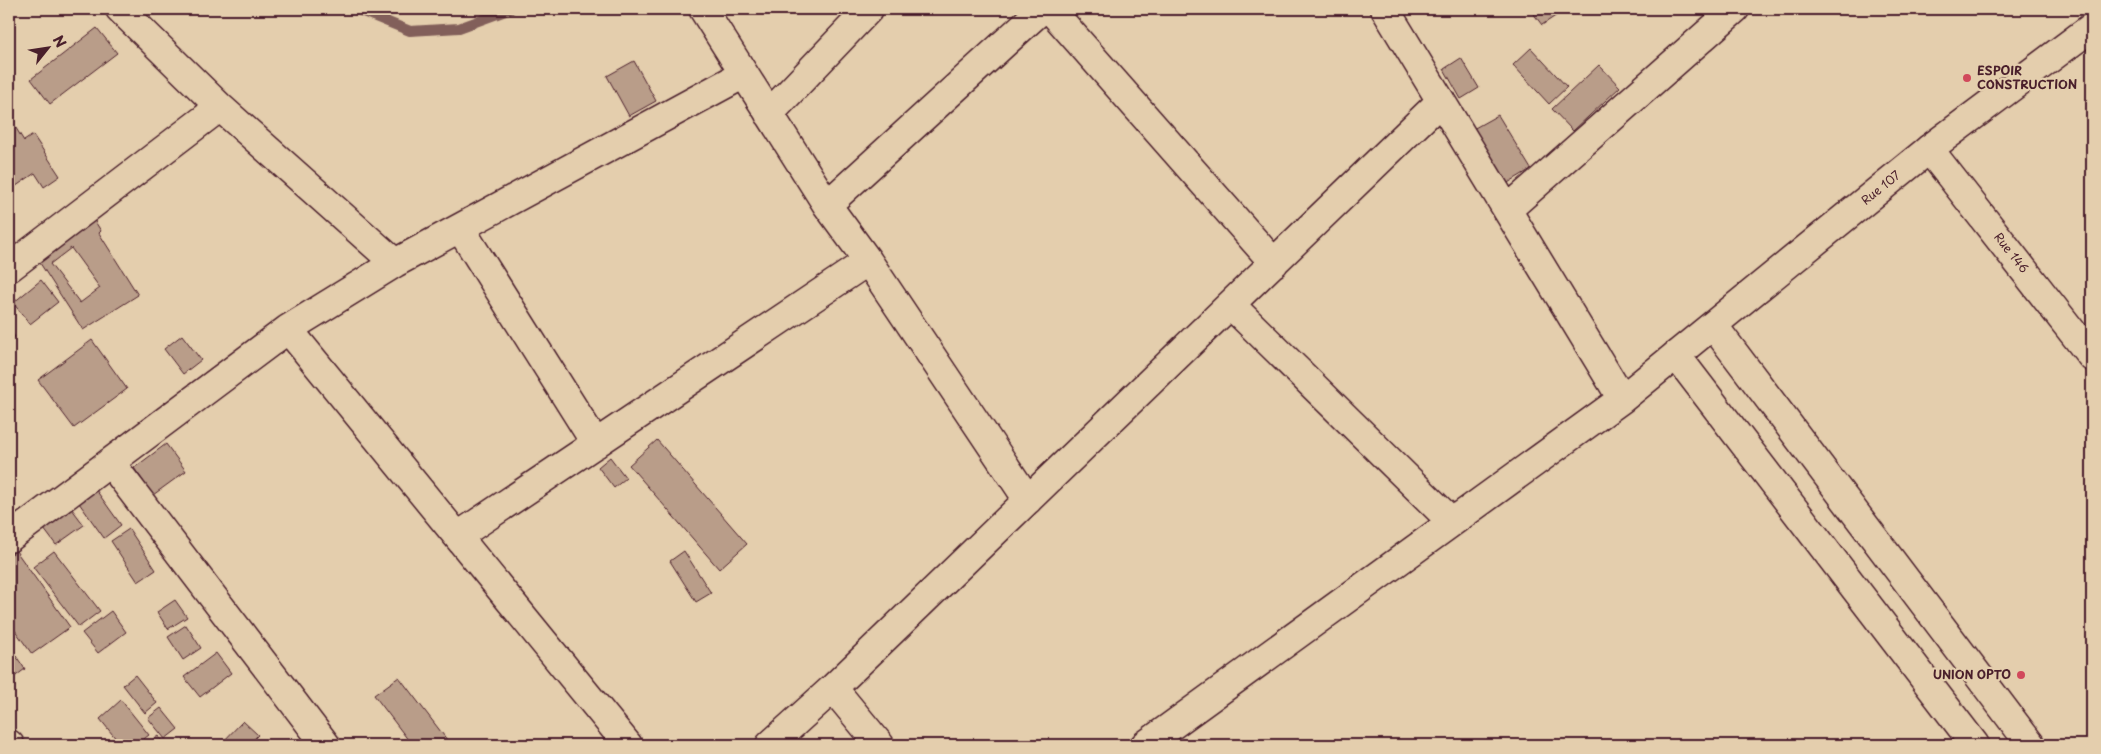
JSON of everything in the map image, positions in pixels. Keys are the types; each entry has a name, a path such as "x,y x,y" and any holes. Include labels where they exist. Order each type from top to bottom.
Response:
{"street":[{"path":"120,9 220,107 395,263"},
{"path":"703,9 827,205 868,261 1028,500"},
{"path":"769,114 870,9"},
{"path":"827,205 1042,9"},
{"path":"1050,9 1274,264"},
{"path":"1385,9 1622,399"},
{"path":"1507,210 1735,9"},
{"name":"Rue 107","path":"1145,745 1622,399 1929,149 2092,27"},
{"path":"9,538 288,329 395,263 744,74"},
{"path":"770,745 833,688 1441,101"},
{"path":"9,268 220,107"},
{"name":"Rue 146","path":"1929,149 2092,357"},
{"path":"460,228 596,444"},
{"path":"458,536 868,261"},
{"path":"1231,305 1452,522"},
{"path":"1713,325 2031,745"},
{"path":"288,329 628,745"},
{"path":"1676,355 1975,745"},
{"path":"110,462 326,745"},
{"path":"833,688 880,745"}],"building":[{"path":"1530,9 1566,9 1542,25"},
{"path":"97,28 117,53 50,104 31,79"},
{"path":"1531,48 1567,87 1549,104 1513,65"},
{"path":"1461,58 1479,88 1461,99 1444,69"},
{"path":"634,61 656,101 629,116 607,76"},
{"path":"1599,65 1620,87 1573,131 1552,109"},
{"path":"1498,115 1531,169 1506,184 1473,129"},
{"path":"9,117 24,141 33,135 60,176 44,187 35,173 9,191"},
{"path":"86,207 101,231 99,233 138,295 83,330 38,260 75,236 66,221","holes":["71,248 100,288 80,303 50,264"]},
{"path":"41,280 58,302 30,324 13,303"},
{"path":"9,328 15,337 9,341"},
{"path":"182,335 201,360 183,374 164,349"},
{"path":"92,340 127,389 74,428 38,380"},
{"path":"657,440 747,544 719,569 629,465"},
{"path":"166,444 186,471 153,495 134,468"},
{"path":"610,457 626,478 614,488 598,467"},
{"path":"96,490 121,525 104,538 79,503"},
{"path":"72,509 84,525 56,545 44,529"},
{"path":"129,529 156,570 138,582 111,541"},
{"path":"16,551 70,627 32,654 9,622 9,556"},
{"path":"54,551 100,611 79,627 33,567"},
{"path":"684,551 711,593 696,602 670,561"},
{"path":"175,600 187,617 168,629 157,612"},
{"path":"111,611 126,632 98,653 82,633"},
{"path":"186,625 201,648 183,660 168,637"},
{"path":"9,646 25,669 9,681"},
{"path":"216,653 231,673 200,697 184,677"},
{"path":"135,675 157,703 145,713 123,685"},
{"path":"399,677 451,745 412,745 374,695"},
{"path":"121,700 149,735 136,745 121,745 100,719"},
{"path":"161,708 178,729 165,739 148,718"},
{"path":"243,721 258,735 248,745 220,745"},
{"path":"158,736 165,745 145,745"}],"waterway":[{"path":"356,9 410,31 459,28 511,9"}],"place":[{"name":"ESPOIR CONSTRUCTION","path":"1967,78"},
{"name":"UNION OPTO","path":"2021,675"}]}
